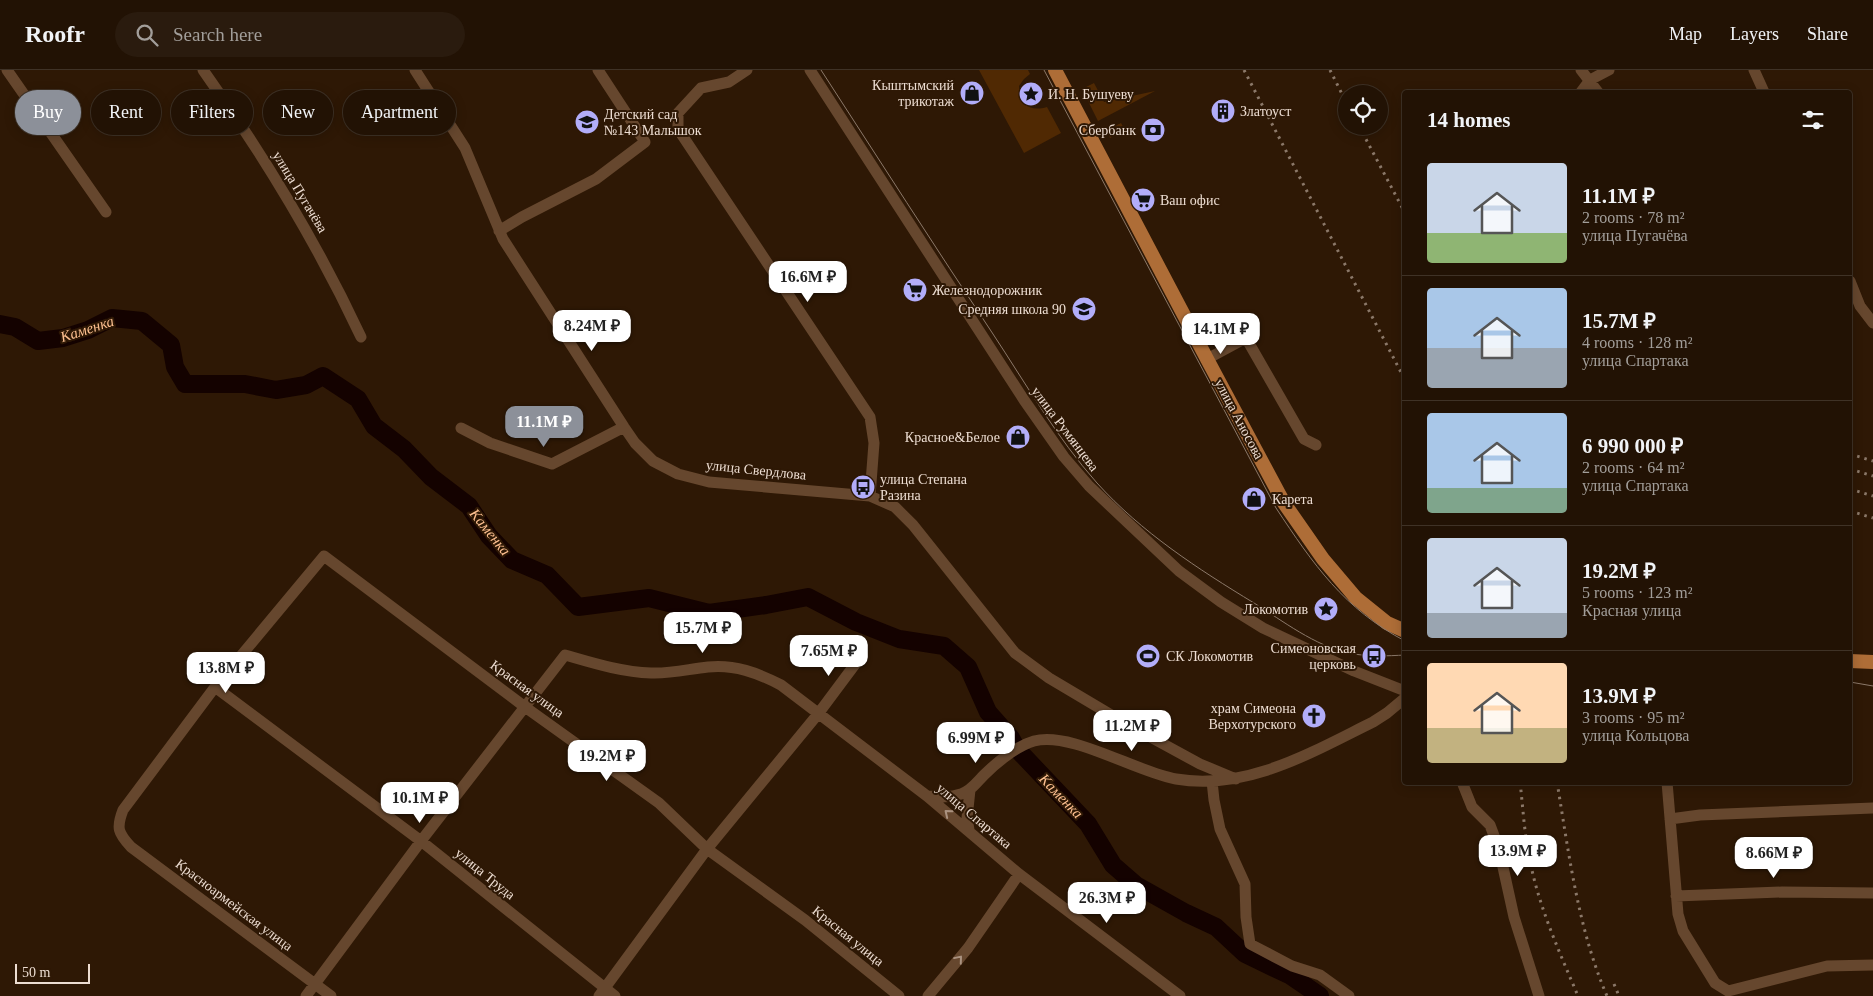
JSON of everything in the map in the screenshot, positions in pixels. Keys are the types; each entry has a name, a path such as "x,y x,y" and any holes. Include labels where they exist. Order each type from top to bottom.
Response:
{"main road":[{"name":"улица Аносова","path":"1055,70 1284,503 1323,559 1356,598 1387,623 1402,630"},
{"path":"1852,661 1873,662"}],"street":[{"path":"7,70 106,212"},
{"name":"улица Пугачёва","path":"203,70 228,105 295,210 326,265 361,337"},
{"name":"улица Свердлова","path":"415,70 465,148 499,232 624,427 635,443 653,461 678,474 709,482 870,496 895,506 913,525 1015,653 1049,678 1123,722 1200,764 1236,779"},
{"path":"499,232 522,217 596,179 645,142 598,70"},
{"path":"746,70 729,82 701,88 678,113 678,129 870,417 874,442 870,496"},
{"name":"улица Румянцева","path":"810,70 1024,400 1064,457 1090,486 1179,571 1221,602 1263,628 1354,671 1402,690"},
{"path":"1581,70 1597,90"},
{"path":"1582,90 1590,80 1609,70"},
{"path":"1754,70 1763,90"},
{"path":"1852,286 1860,306 1873,323"},
{"path":"1207,360 1246,338 1304,439 1316,445"},
{"path":"461,428 490,442 552,464 624,427"},
{"name":"Красная улица","path":"215,687 324,556 525,707 659,803 707,849 805,920 899,996"},
{"name":"улица Спартака","path":"525,707 565,655 622,670 651,673 672,673 709,666 738,668 760,674 781,685 927,796 1019,874 1180,996"},
{"path":"602,992 707,849 818,714 862,655"},
{"name":"Красноармейская улица","path":"215,687 122,810 118,822 121,836 131,847 331,996"},
{"name":"улица Труда","path":"215,687 421,842 602,992 615,996"},
{"path":"927,796 941,798 970,790 986,773 1017,749 1034,741 1052,739 1070,743 1148,772 1174,779 1212,781 1236,779 1282,766 1299,758 1373,722 1402,700"},
{"path":"306,996 525,707"},
{"path":"1212,781 1220,829 1245,884 1246,917 1250,944 1292,966 1320,975 1338,986 1349,996"},
{"path":"1463,785 1472,807 1490,825 1499,849 1514,917 1536,993"},
{"path":"1667,785 1678,914 1683,931 1715,983 1728,991 1826,966 1873,965"},
{"path":"969,830 967,818 970,790"},
{"path":"1670,819 1700,814 1873,808"},
{"path":"928,996 968,948 1019,874"},
{"path":"1676,896 1782,892 1873,894"}],"shaded area":[{"path":"979,70 1028,70 1030,74 1019,86 1021,98 1031,108 1047,107 1061,133 1024,153"},
{"path":"1094,83 1104,102 1155,91 1098,121 1082,89"},
{"path":"1121,123 1125,130 1110,138 1107,130"}],"waterway":[{"name":"Каменка","path":"0,324 15,327 38,341 63,338 88,330 112,318 142,321 171,345 175,367 185,384 245,384 276,390 306,385 323,376 358,399 374,426 404,449 431,477 469,506 489,536 512,560 547,575 578,607 649,598 709,613 808,597 856,622 899,639 944,646 968,667 988,712 1011,738 1017,749 1088,824 1113,865 1136,885 1186,913 1216,927 1245,954 1291,976 1320,996"}],"tram line":[{"path":"821,70 1042,410 1082,466 1114,501 1151,534 1191,563 1312,639 1336,650 1356,654 1402,655"},
{"path":"1044,70 1276,508 1303,548 1347,600 1364,615 1402,639"},
{"path":"1852,682 1873,686"}],"railway":[{"path":"1244,70 1402,374"},
{"path":"1330,70 1338,86"},
{"path":"1364,135 1402,207"},
{"path":"1852,455 1873,461"},
{"path":"1852,470 1873,476"},
{"path":"1852,490 1873,496"},
{"path":"1852,512 1873,518"},
{"path":"1520,785 1527,846 1537,891 1549,927 1578,996"},
{"path":"1557,785 1570,864 1582,918 1597,971 1607,996"},
{"path":"1614,984 1619,996"}],"place":[{"name":"Кыштымский трикотаж","path":"972,93"},
{"name":"И. Н. Бушуеву","path":"1031,94"},
{"name":"Златоуст","path":"1223,111"},
{"name":"Детский сад №143 Малышок","path":"587,122"},
{"name":"Сбербанк","path":"1153,130"},
{"name":"Ваш офис","path":"1143,200"},
{"name":"Железнодорожник","path":"915,290"},
{"name":"Средняя школа 90","path":"1084,309"},
{"name":"Красное&Белое","path":"1018,437"},
{"name":"улица Степана Разина","path":"863,487"},
{"name":"Карета","path":"1254,499"},
{"name":"Локомотив","path":"1326,609"},
{"name":"СК Локомотив","path":"1148,656"},
{"name":"Симеоновская церковь","path":"1374,656"},
{"name":"храм Симеона Верхотурского","path":"1314,716"}]}
